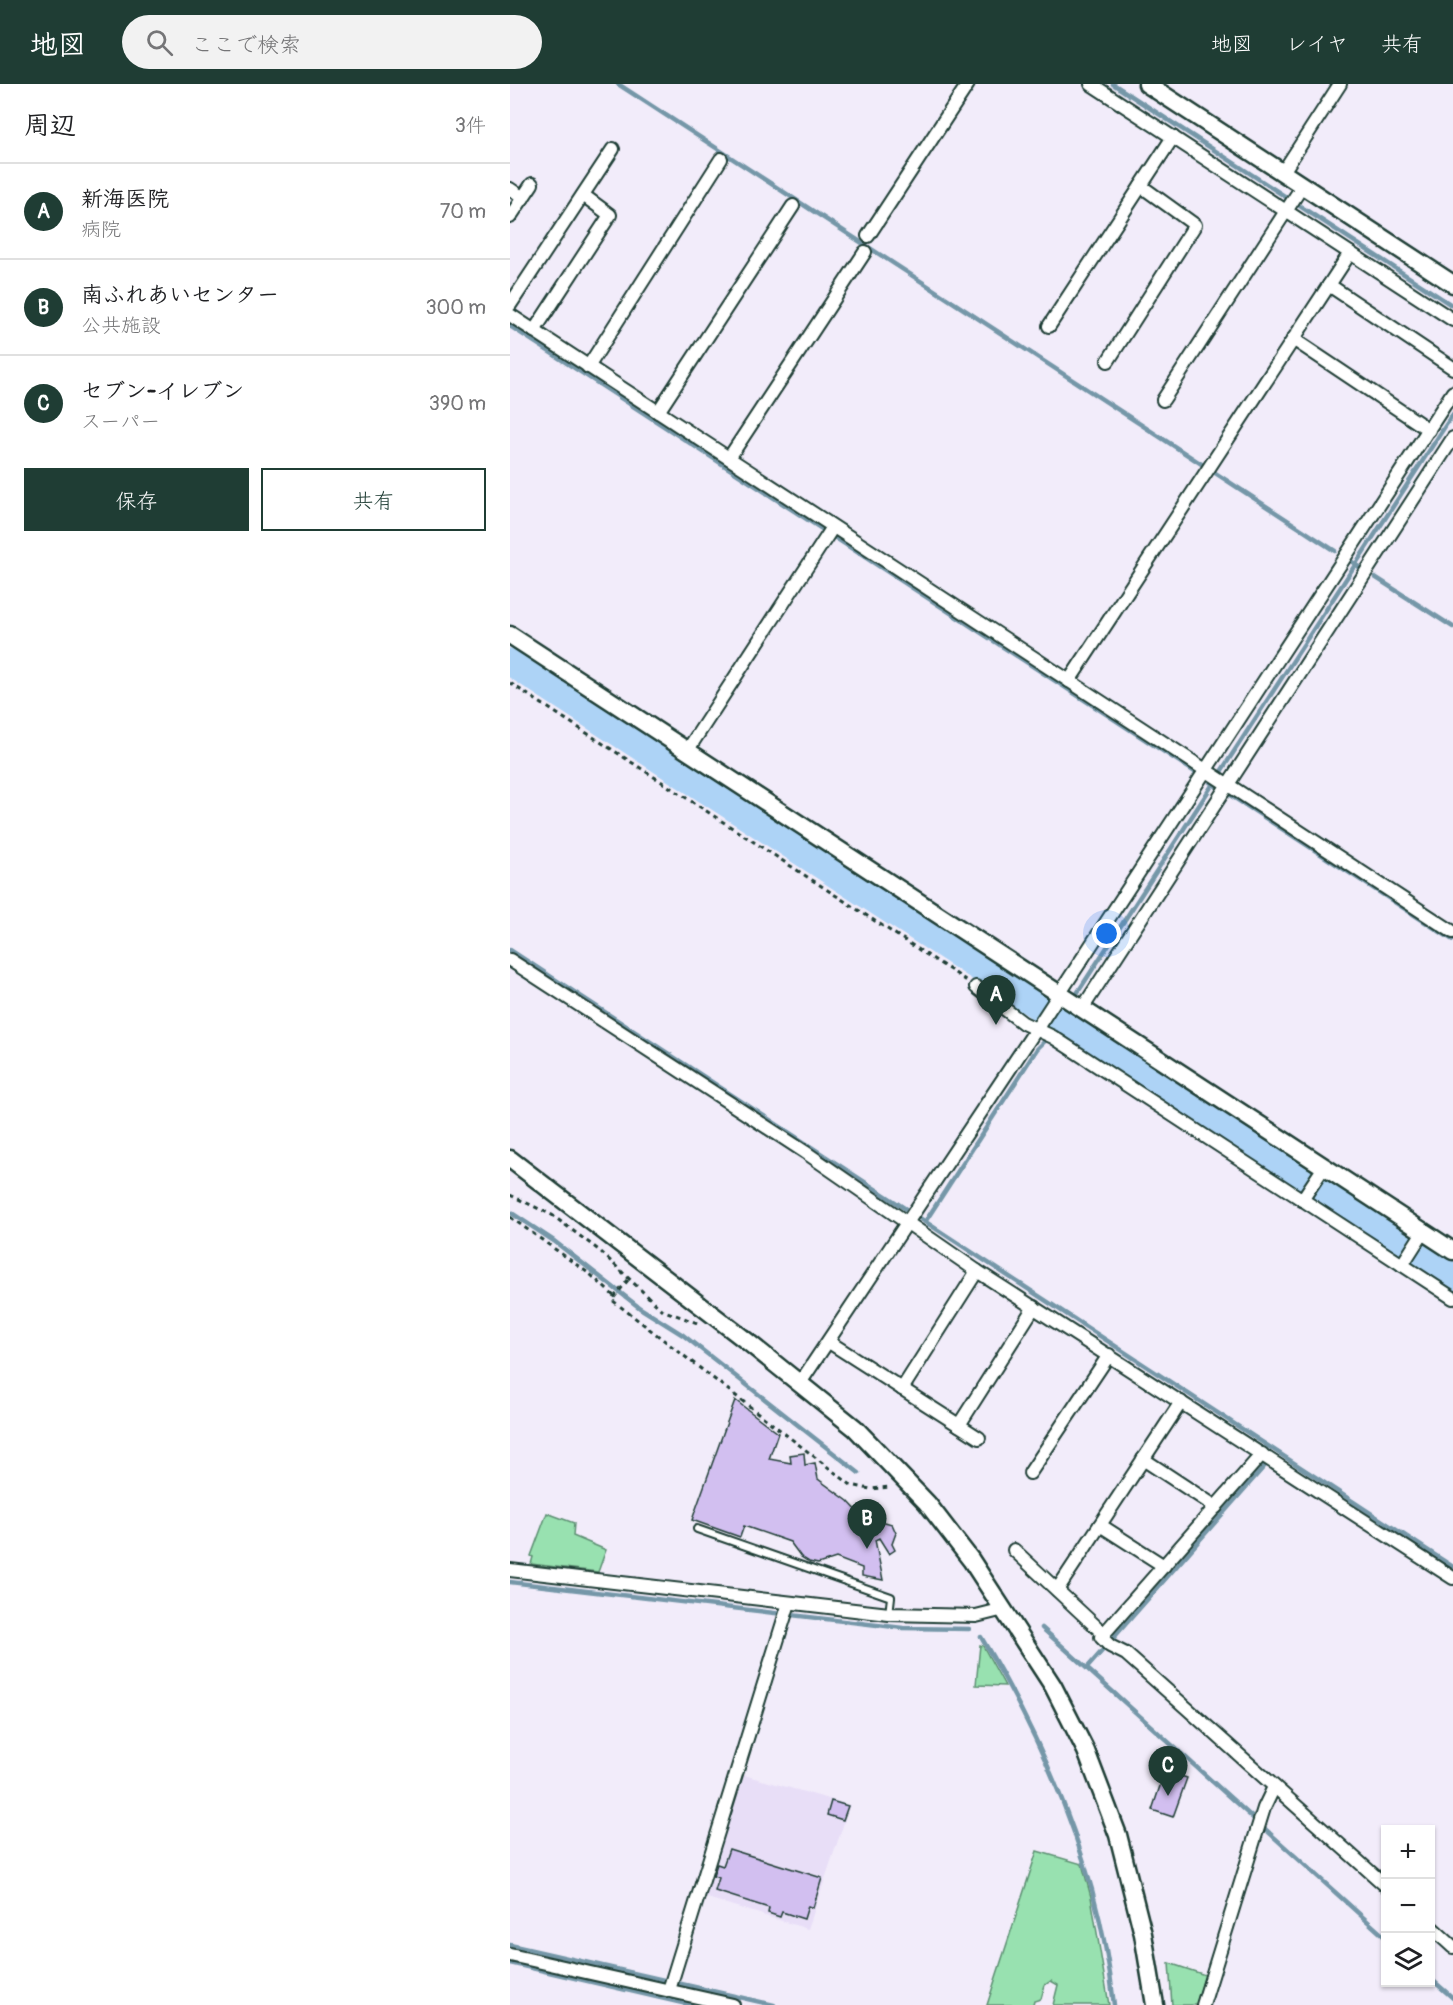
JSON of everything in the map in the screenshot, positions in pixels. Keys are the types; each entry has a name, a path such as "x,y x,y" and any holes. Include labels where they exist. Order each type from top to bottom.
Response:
{"street":[{"path":"868,236 968,84"},
{"path":"1091,84 1173,137 1453,284"},
{"path":"1147,84 1283,172 1293,200 1350,253 1453,320"},
{"path":"1283,172 1340,84"},
{"path":"1049,326 1173,137"},
{"path":"510,305 613,149"},
{"path":"588,367 721,159"},
{"path":"510,217 532,184"},
{"path":"1108,361 1195,225 1141,186"},
{"path":"510,189 523,198"},
{"path":"534,331 610,215 583,195"},
{"path":"1163,400 1293,200"},
{"path":"658,412 793,206"},
{"path":"729,459 865,252"},
{"path":"1069,681 1350,253"},
{"path":"1329,285 1453,368"},
{"path":"510,315 729,459 831,531 1069,681 1219,782 1453,932"},
{"path":"1293,339 1429,430"},
{"path":"1082,1009 1453,392"},
{"path":"800,1383 1056,998 1219,782 1453,438"},
{"path":"687,751 831,531"},
{"path":"510,635 1056,998 1082,1009 1420,1237 1453,1251"},
{"path":"510,960 912,1216 977,1271 1453,1578"},
{"path":"976,987 1304,1197 1453,1298"},
{"path":"510,1159 855,1428 892,1465 971,1560 1053,1686 1086,1751 1118,1835 1143,1934 1155,2005"},
{"path":"1304,1197 1321,1172"},
{"path":"1404,1263 1420,1237"},
{"path":"902,1389 977,1271"},
{"path":"959,1425 1034,1308"},
{"path":"829,1342 979,1438"},
{"path":"1030,1473 1109,1355"},
{"path":"1058,1590 1181,1402"},
{"path":"1106,1640 1164,1566 1216,1507 1267,1458"},
{"path":"1143,1459 1216,1507"},
{"path":"1100,1525 1164,1566"},
{"path":"1014,1550 1058,1590 1106,1640 1126,1654 1381,1882"},
{"path":"510,1570 788,1610 976,1616 1004,1609"},
{"path":"671,1984 788,1610"},
{"path":"1203,2005 1258,1825 1274,1787"},
{"path":"1435,1930 1453,1947"},
{"path":"510,1955 671,1984 733,2005"}],"lane":[{"path":"697,1529 891,1597 889,1614"}],"path":[{"path":"510,683 976,987"},
{"path":"510,1195 552,1215 600,1251 662,1310 692,1323 710,1326"},
{"path":"510,1217 591,1275 616,1296"},
{"path":"628,1280 612,1300 851,1485 870,1489 896,1486"}],"shaded area":[{"path":"744,1775 850,1805 808,1929 704,1897","holes":["831,1801 847,1806 843,1820 827,1815","729,1849 822,1878 813,1907 808,1906 803,1919 782,1912 779,1917 768,1913 769,1908 719,1878 717,1864 723,1866"]}],"green space":[{"path":"547,1513 574,1523 573,1536 606,1550 598,1572 531,1564 533,1557 531,1556"},
{"path":"980,1645 983,1646 1005,1686 976,1685"},
{"path":"1037,1851 1082,1864 1091,1897 1109,2005 1053,2005 1058,1985 1051,1981 1045,1985 1041,1999 1034,2001 1033,2005 987,2005"},
{"path":"1169,1963 1205,1975 1196,2005 1172,2005"}],"building":[{"path":"735,1400 778,1433 769,1459 791,1463 790,1455 804,1453 805,1465 815,1463 818,1479 848,1501 861,1515 872,1534 876,1533 867,1519 874,1515 878,1520 892,1524 896,1533 892,1544 895,1550 889,1554 879,1538 875,1540 883,1580 862,1576 862,1568 836,1558 818,1564 809,1562 801,1557 790,1542 744,1526 740,1537 692,1520"},
{"path":"1165,1771 1187,1778 1173,1817 1152,1810"},
{"path":"831,1801 848,1806 843,1820 827,1815"},
{"path":"729,1849 822,1878 813,1908 808,1906 804,1919 782,1912 780,1917 768,1913 769,1908 715,1891 719,1878 713,1876 717,1864 723,1866"}],"waterway":[{"path":"618,84 1335,551"},
{"path":"1113,84 1453,306"},
{"path":"510,326 1195,772"},
{"path":"1076,995 1453,414"},
{"path":"1351,561 1359,567"},
{"path":"1375,577 1453,627"},
{"path":"510,662 1453,1277"},
{"path":"1210,782 1453,940"},
{"path":"510,950 1453,1567"},
{"path":"1062,1022 1067,1015"},
{"path":"1052,1029 1059,1020"},
{"path":"925,1222 1037,1049 1044,1042"},
{"path":"510,1212 554,1241 640,1308 683,1335 859,1473"},
{"path":"1087,1668 1269,1461"},
{"path":"510,1582 903,1628 969,1629"},
{"path":"1042,1628 1381,1933"},
{"path":"981,1637 1028,1724 1068,1814 1097,1908 1114,2005"},
{"path":"510,1945 774,2005"},
{"path":"510,1963 691,2005"},
{"path":"1435,1982 1453,1998"}],"place":[{"name":"新海医院","path":"996,1025"},
{"name":"南ふれあいセンター","path":"867,1549"},
{"name":"セブン-イレブン","path":"1168,1796"}]}
